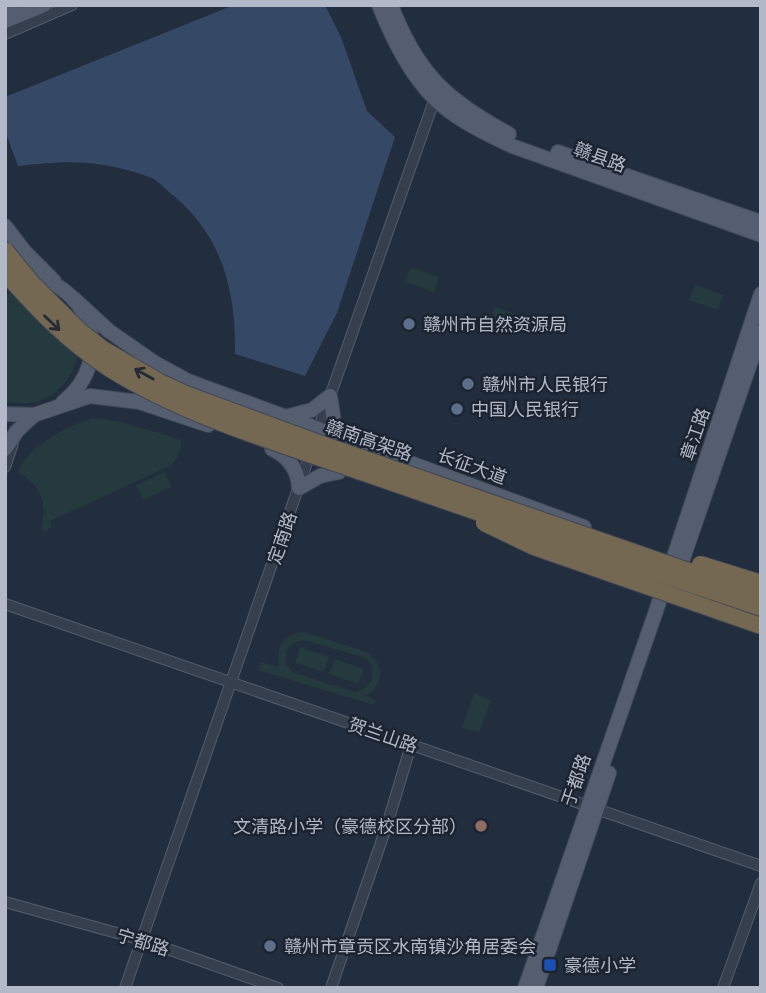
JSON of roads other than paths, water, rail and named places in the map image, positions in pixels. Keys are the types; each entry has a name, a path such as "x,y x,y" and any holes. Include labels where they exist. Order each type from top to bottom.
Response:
{"highway":[{"name":"赣南高架路","path":"5,250 27,277 79,330 103,349 160,383 295,434 761,596"},
{"name":"赣南高架路","path":"5,275 65,335 100,363 176,405 412,490 761,607"},
{"path":"412,490 534,547 761,626"},
{"path":"524,514 761,583"}],"main road":[{"path":"5,8 12,5"},
{"path":"5,21 44,5"},
{"path":"379,5 392,36 415,73 437,93"},
{"path":"391,5 402,33 437,93"},
{"name":"赣县路","path":"437,93 513,136 761,222"},
{"name":"赣县路","path":"437,93 475,127 512,146 761,234"},
{"name":"长征大道","path":"5,226 24,251 57,285 109,331 155,363 188,381 346,441 761,589"},
{"path":"5,275 31,276 57,285"},
{"name":"章江路","path":"668,587 761,294"},
{"path":"5,449 34,415 65,401 82,381 91,357 90,332 81,308 73,298"},
{"name":"章江路","path":"677,560 761,332"},
{"path":"5,414 29,416 90,396 128,400 182,416 761,619"},
{"path":"281,417 305,414 330,396"},
{"path":"330,396 334,421 346,441"},
{"path":"272,449 290,463 298,478 299,488 320,476 339,472"},
{"name":"于都路","path":"525,988 592,807 668,587"},
{"name":"于都路","path":"536,988 592,807"}],"street":[{"path":"5,34 72,5"},
{"name":"定南路","path":"125,988 309,462 317,430 437,93"},
{"path":"5,467 17,432"},
{"name":"贺兰山路","path":"5,604 761,866"},
{"path":"331,988 411,745"},
{"path":"723,988 761,883"},
{"name":"宁都路","path":"5,902 142,940 278,988"}],"water":[{"path":"234,5 325,5 341,37 367,111 395,137 337,313 305,376 235,354 233,309 229,288 215,248 191,212 157,181 118,168 90,163 62,162 18,166 5,131 5,97"}],"place":[{"name":"赣州市自然资源局","path":"409,324"},
{"name":"赣州市人民银行","path":"468,384"},
{"name":"中国人民银行","path":"457,409"},
{"name":"文清路小学（豪德校区分部）","path":"481,826"},
{"name":"赣州市章贡区水南镇沙角居委会","path":"270,946"},
{"name":"豪德小学","path":"550,965"}]}
